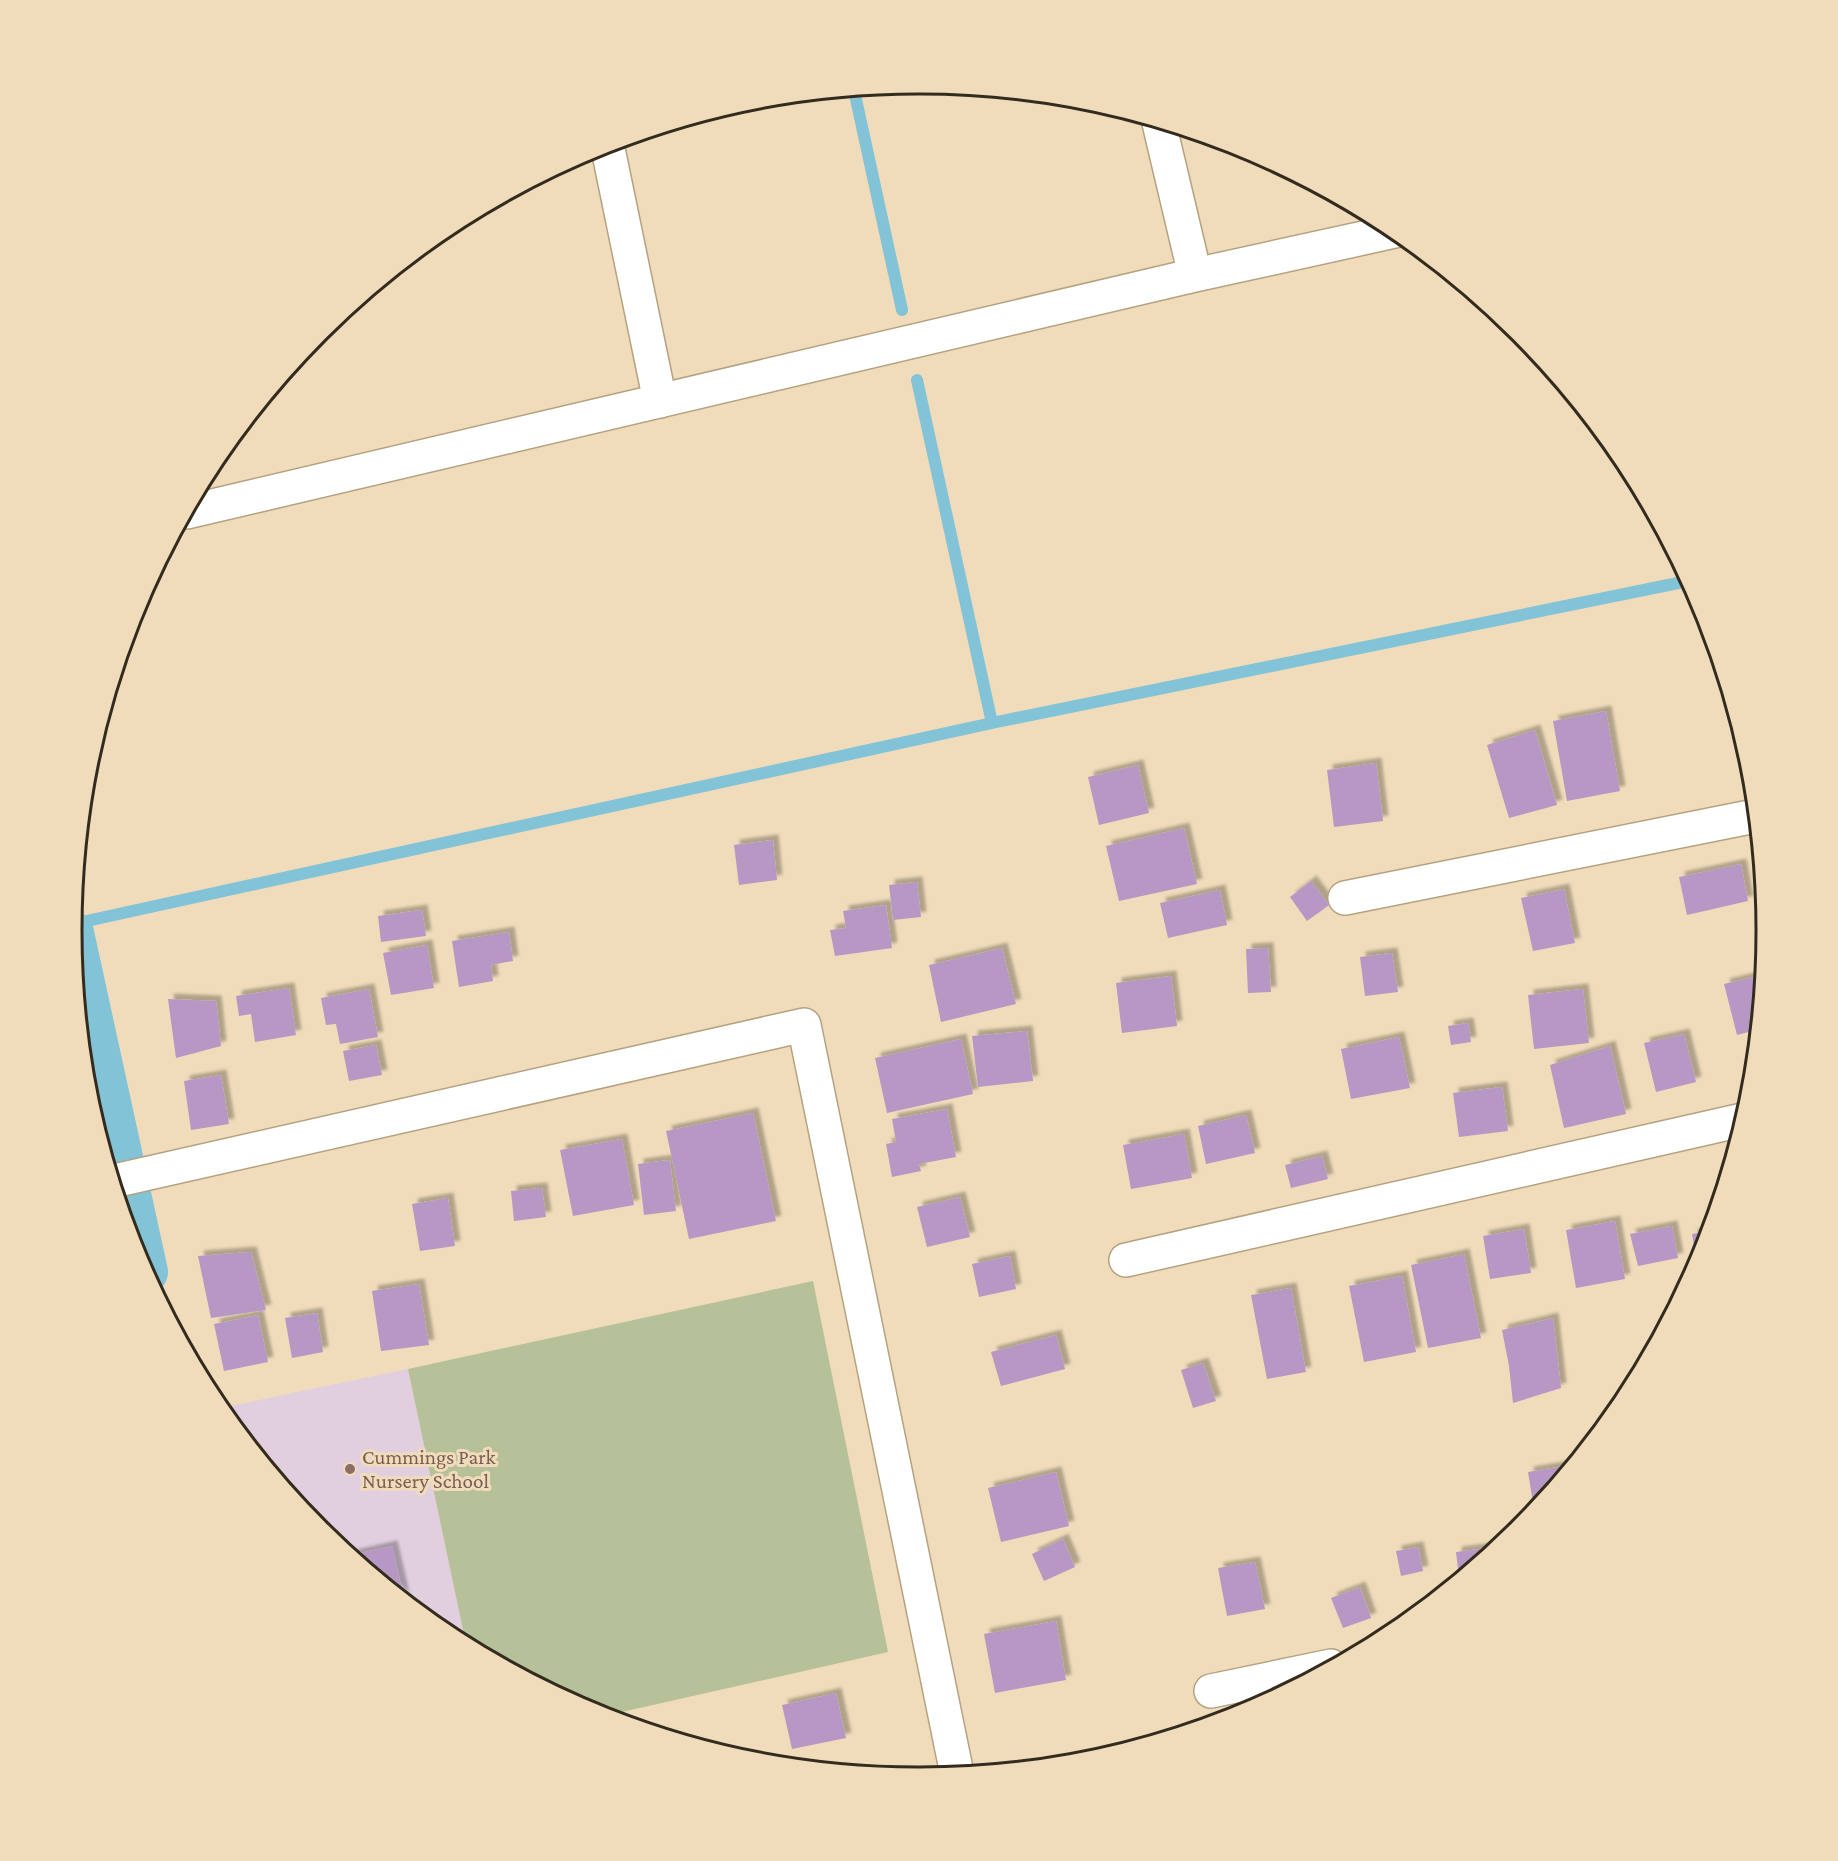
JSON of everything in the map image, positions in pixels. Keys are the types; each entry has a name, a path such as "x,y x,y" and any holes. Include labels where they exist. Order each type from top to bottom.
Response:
{"street":[{"path":"1162,130 1195,275"},
{"path":"609,154 660,401"},
{"path":"196,510 1195,275 1382,234"},
{"path":"1345,898 1747,818"},
{"path":"121,1179 804,1024 955,1766"},
{"path":"1126,1260 1733,1122"},
{"path":"1211,1690 1308,1671"}],"shaded area":[{"name":"Cummings Park Nursery School","path":"408,1369 463,1632 410,1594 367,1559 328,1522 290,1482 255,1440 231,1406"}],"green space":[{"path":"813,1281 888,1652 622,1712 549,1681 501,1655 463,1632 408,1369"}],"building":[{"path":"1606,711 1620,791 1567,801 1553,721"},
{"path":"1535,730 1557,805 1509,818 1487,745"},
{"path":"1376,763 1383,821 1334,827 1327,770"},
{"path":"1138,765 1149,813 1099,825 1088,777"},
{"path":"1184,828 1197,884 1119,901 1106,846"},
{"path":"773,840 777,880 739,885 734,845"},
{"path":"1741,864 1748,901 1687,915 1679,877"},
{"path":"1311,881 1329,905 1307,921 1290,897"},
{"path":"917,882 921,917 893,920 889,885"},
{"path":"1564,889 1575,943 1533,951 1521,898"},
{"path":"1220,890 1227,925 1168,938 1160,903"},
{"path":"886,905 892,948 835,956 830,930 846,928 843,911"},
{"path":"422,910 426,936 381,942 378,916"},
{"path":"509,932 513,961 491,965 493,981 459,987 452,941"},
{"path":"427,945 434,988 391,995 383,953"},
{"path":"1002,948 1016,1004 941,1022 929,965"},
{"path":"1268,948 1271,992 1248,993 1246,949"},
{"path":"1392,953 1398,992 1365,996 1360,957"},
{"path":"1171,976 1177,1026 1122,1033 1116,983"},
{"path":"1754,977 1749,1032 1737,1035 1724,984"},
{"path":"289,988 296,1035 255,1042 251,1014 239,1016 236,996"},
{"path":"369,989 378,1037 340,1044 336,1024 326,1025 321,998"},
{"path":"1583,989 1589,1043 1534,1049 1528,995"},
{"path":"168,999 216,1001 221,1046 176,1058"},
{"path":"1468,1023 1471,1042 1451,1045 1448,1026"},
{"path":"1027,1031 1033,1081 978,1087 972,1036"},
{"path":"1684,1034 1696,1082 1656,1092 1644,1043"},
{"path":"1399,1037 1410,1088 1351,1099 1341,1049"},
{"path":"961,1039 973,1094 887,1113 875,1058"},
{"path":"376,1045 382,1075 349,1081 343,1051"},
{"path":"1610,1046 1626,1114 1564,1128 1550,1065"},
{"path":"221,1075 229,1124 191,1130 184,1081"},
{"path":"1502,1087 1508,1131 1459,1137 1453,1093"},
{"path":"947,1109 956,1157 919,1164 921,1171 892,1177 886,1144 896,1142 892,1119"},
{"path":"753,1113 776,1221 689,1239 666,1131"},
{"path":"1246,1115 1255,1153 1206,1164 1198,1126"},
{"path":"1184,1134 1192,1178 1131,1189 1123,1145"},
{"path":"622,1139 634,1205 573,1216 560,1150"},
{"path":"1322,1156 1328,1179 1291,1188 1285,1165"},
{"path":"670,1160 676,1211 644,1215 638,1164"},
{"path":"542,1188 546,1217 514,1221 511,1191"},
{"path":"960,1197 970,1237 927,1247 917,1207"},
{"path":"448,1198 455,1246 420,1251 412,1204"},
{"path":"1615,1221 1625,1279 1576,1288 1566,1230"},
{"path":"1672,1226 1678,1258 1638,1266 1630,1234"},
{"path":"1524,1229 1531,1273 1490,1279 1483,1236"},
{"path":"1699,1233 1694,1245 1692,1234"},
{"path":"251,1252 266,1310 211,1318 198,1256"},
{"path":"1464,1254 1481,1338 1428,1348 1411,1265"},
{"path":"1010,1256 1016,1289 979,1297 972,1264"},
{"path":"1402,1276 1416,1352 1364,1362 1349,1286"},
{"path":"419,1284 429,1345 381,1351 372,1291"},
{"path":"1291,1288 1306,1372 1267,1379 1251,1295"},
{"path":"317,1313 323,1352 292,1358 285,1318"},
{"path":"258,1315 268,1362 224,1371 214,1324"},
{"path":"1553,1318 1561,1388 1513,1403 1502,1330"},
{"path":"1056,1335 1065,1369 1001,1386 991,1352"},
{"path":"1203,1363 1216,1401 1193,1408 1181,1370"},
{"path":"1561,1467 1532,1499 1528,1472"},
{"path":"1056,1472 1069,1526 1001,1542 988,1488"},
{"path":"1063,1539 1075,1567 1044,1581 1032,1554"},
{"path":"392,1546 401,1587 367,1559 361,1553"},
{"path":"1418,1547 1423,1571 1401,1576 1396,1551"},
{"path":"1482,1549 1458,1570 1456,1552"},
{"path":"1255,1562 1265,1609 1227,1616 1218,1568"},
{"path":"1360,1587 1371,1618 1343,1628 1331,1598"},
{"path":"1056,1621 1066,1680 995,1693 984,1634"},
{"path":"836,1693 846,1738 792,1749 782,1705"}],"waterway":[{"path":"855,97 902,310"},
{"path":"917,380 992,723"},
{"path":"82,922 992,723 1679,583"},
{"path":"85,991 135,1220"}],"place":[{"name":"Cummings Park Nursery School","path":"350,1469"}]}
